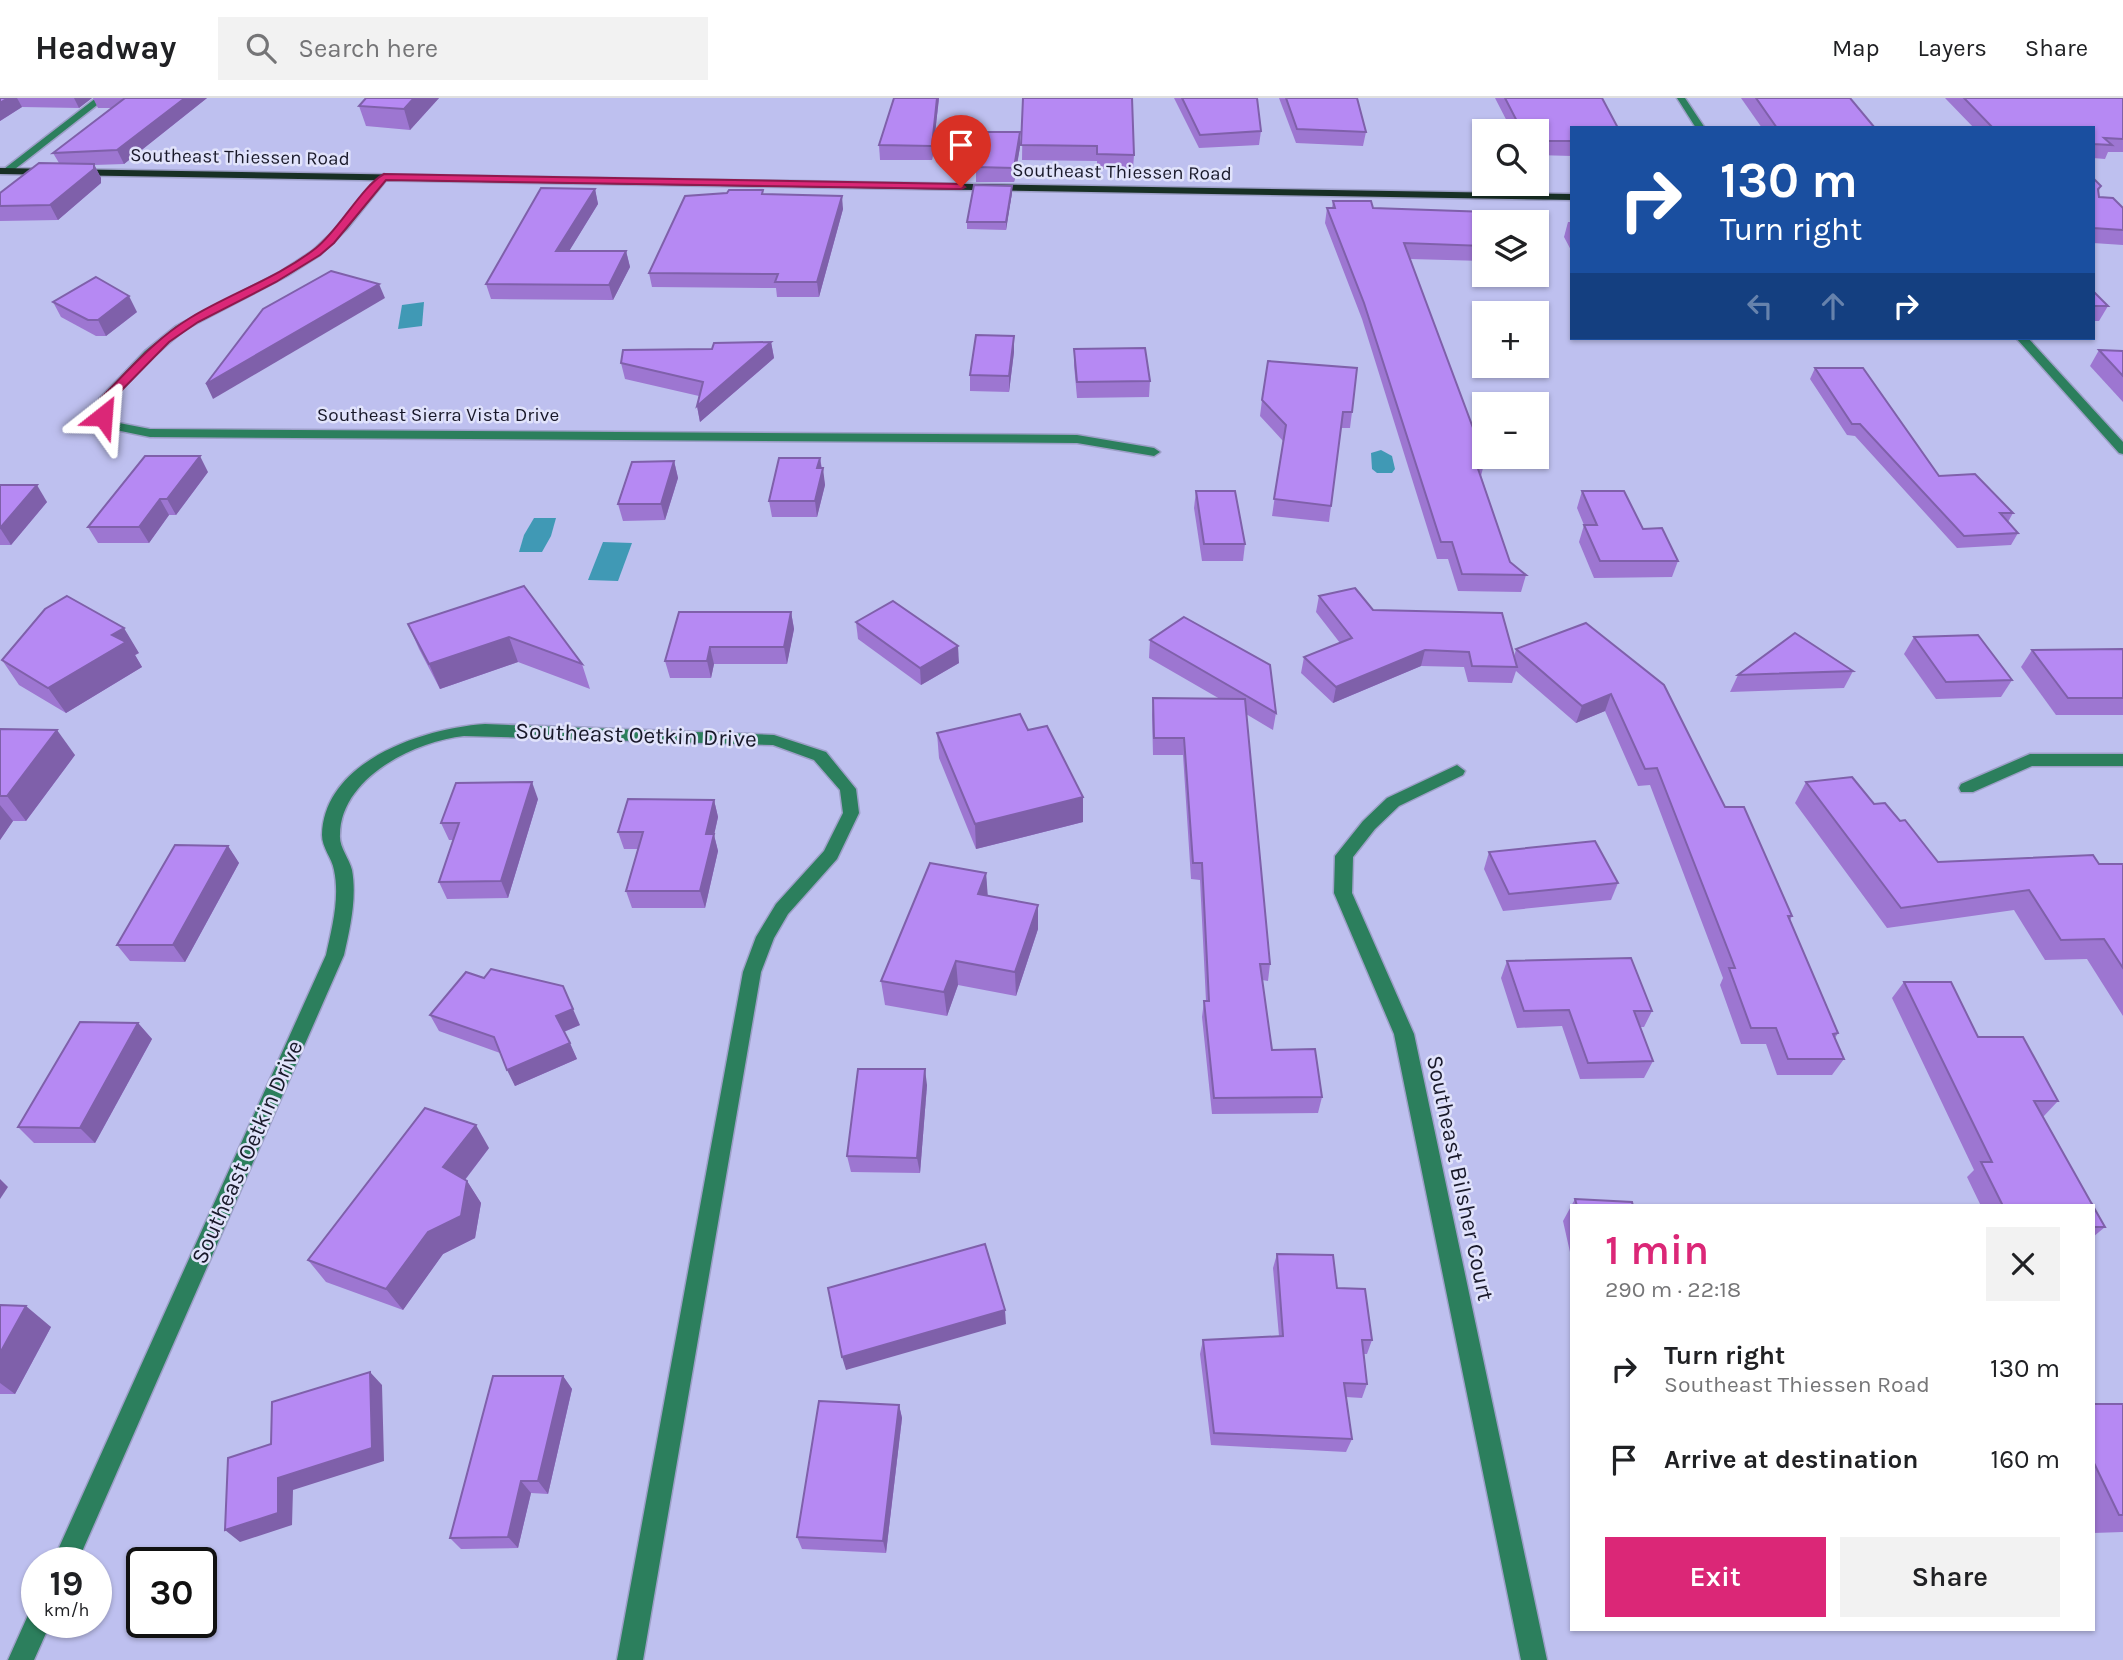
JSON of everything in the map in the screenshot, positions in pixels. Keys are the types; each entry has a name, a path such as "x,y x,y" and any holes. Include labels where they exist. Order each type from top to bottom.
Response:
{"main road":[{"name":"Southeast Thiessen Road","path":"3,171 1570,197"}],"street":[{"path":"3,171 102,98"},
{"path":"1681,98 1701,126"},
{"name":"Southeast Sierra Vista Drive","path":"384,177 331,241 316,253 273,279 195,319 165,340 103,402 103,416 115,426 150,433 1077,439 1154,452"},
{"path":"2024,340 2123,450"},
{"name":"Southeast Oetkin Drive","path":"71,1547 335,955 345,902 343,869 331,836 340,802 365,772 401,748 444,734 485,729 774,740 820,756 848,789 851,813 831,855 782,909 765,937 752,972 630,1660"},
{"path":"1967,788 2030,760 2123,760"},
{"name":"Southeast Bilsher Court","path":"1457,771 1394,802 1369,825 1344,856 1343,893 1404,1034 1534,1660"},
{"path":"21,1660 31,1638"}],"water":[{"path":"424,302 422,326 398,329 402,305"},
{"path":"1381,450 1392,456 1395,469 1392,473 1377,473 1372,469 1371,453"},
{"path":"534,518 556,518 551,536 542,552 519,552 524,535"},
{"path":"603,542 632,543 618,581 588,580"}],"building":[{"path":"125,98 185,98 117,150 53,153"},
{"path":"366,98 414,98 404,109 359,106"},
{"path":"894,98 937,98 932,146 879,145"},
{"path":"1023,98 1132,98 1134,155 1097,154 1097,146 1021,145"},
{"path":"1182,98 1257,98 1261,131 1200,135"},
{"path":"1286,98 1357,98 1366,132 1297,129"},
{"path":"1505,98 1602,98 1617,126 1570,126 1570,141 1549,141 1549,119 1516,119"},
{"path":"1756,98 1850,98 1873,126 1776,126"},
{"path":"1964,98 2123,98 2123,139 2104,138 2112,145 2095,144 2095,126 1991,126"},
{"path":"982,132 1020,132 1014,168 976,167"},
{"path":"39,163 94,164 94,169 50,205 0,206 0,193"},
{"path":"2095,180 2101,186 2098,189 2099,197 2113,198 2123,208 2123,230 2095,228"},
{"path":"974,185 1012,186 1006,222 967,222"},
{"path":"541,188 595,189 556,251 626,251 609,285 486,284"},
{"path":"729,190 763,190 762,194 842,196 817,282 775,282 778,274 649,273 685,196 727,193"},
{"path":"1333,201 1371,201 1373,208 1472,211 1472,246 1404,243 1472,425 1472,469 1478,469 1510,562 1526,575 1462,574 1452,542 1441,542 1364,303 1327,208 1335,208"},
{"path":"331,271 379,284 206,384 263,309"},
{"path":"96,277 129,296 98,320 88,320 53,302"},
{"path":"2095,293 2108,306 2095,306"},
{"path":"976,335 1014,336 1009,376 970,375"},
{"path":"771,342 697,406 703,382 621,363 623,350 712,349 714,343"},
{"path":"1145,348 1150,381 1077,382 1074,349"},
{"path":"2099,350 2123,351 2123,376"},
{"path":"1268,361 1357,368 1352,412 1343,412 1331,506 1274,499 1286,425 1262,400"},
{"path":"1815,368 1863,368 1939,476 1975,474 2013,513 2000,513 2018,533 1964,536 1860,424 1852,424"},
{"path":"145,456 200,456 167,499 160,499 139,527 88,527"},
{"path":"779,458 820,458 817,468 823,468 815,501 769,501"},
{"path":"674,461 661,504 618,504 632,462"},
{"path":"0,485 37,485 0,528"},
{"path":"1196,491 1235,491 1245,544 1204,544"},
{"path":"1582,491 1624,491 1643,529 1662,528 1678,561 1600,561 1584,525 1597,525"},
{"path":"524,586 582,664 509,637 429,664 408,624"},
{"path":"1355,588 1373,610 1502,613 1517,667 1472,666 1469,652 1425,650 1336,687 1304,657 1352,638 1319,596"},
{"path":"67,596 124,628 112,635 126,642 48,688 2,660 45,609"},
{"path":"893,601 958,646 920,668 856,622"},
{"path":"679,612 791,612 784,647 710,647 707,661 665,661"},
{"path":"1184,617 1270,665 1276,713 1150,640"},
{"path":"1586,623 1664,685 1725,807 1744,807 1792,916 1788,916 1838,1033 1833,1034 1844,1059 1788,1059 1776,1028 1751,1028 1729,968 1735,968 1657,768 1645,769 1611,694 1582,706 1516,649"},
{"path":"1795,633 1853,671 1738,675"},
{"path":"1978,635 2012,680 1946,682 1914,637"},
{"path":"2123,649 2123,698 2068,698 2032,650"},
{"path":"1153,698 1245,699 1270,964 1260,964 1272,1050 1315,1049 1322,1097 1214,1098 1204,1001 1209,1001 1202,863 1193,863 1184,738 1154,738"},
{"path":"1020,714 1028,730 1047,726 1083,797 975,824 937,733"},
{"path":"0,729 57,730 7,796 0,796"},
{"path":"1852,777 1874,804 1885,803 1900,821 1905,820 1938,862 2093,855 2099,864 2123,864 2123,968 2104,939 2061,940 2029,890 1901,908 1806,782"},
{"path":"532,782 501,881 439,882 459,823 441,823 456,783"},
{"path":"628,799 714,800 706,834 714,834 700,891 626,891 643,832 618,832"},
{"path":"1595,841 1618,883 1509,894 1489,852"},
{"path":"175,845 228,846 173,945 117,945"},
{"path":"930,863 986,873 978,894 1038,905 1015,972 956,961 944,992 881,981"},
{"path":"1631,958 1652,1011 1634,1011 1653,1061 1588,1063 1569,1010 1524,1011 1507,961"},
{"path":"491,969 563,986 573,1009 556,1016 570,1043 507,1070 494,1037 430,1015 466,972 484,978"},
{"path":"1904,982 1951,982 1978,1037 2023,1037 2058,1101 2034,1101 2092,1204 2002,1204 1981,1162 1992,1162"},
{"path":"80,1022 138,1023 80,1128 18,1127"},
{"path":"858,1069 925,1069 917,1158 847,1156"},
{"path":"425,1108 476,1125 443,1167 467,1181 461,1216 428,1232 386,1289 308,1260"},
{"path":"1575,1199 1632,1204 1576,1204"},
{"path":"2095,1210 2105,1227 2095,1227"},
{"path":"985,1244 1005,1310 842,1357 828,1288"},
{"path":"1277,1254 1333,1255 1337,1288 1365,1289 1372,1340 1362,1340 1367,1384 1344,1383 1352,1439 1214,1433 1203,1340 1283,1336"},
{"path":"0,1305 26,1306 0,1353"},
{"path":"370,1372 372,1448 278,1478 278,1513 225,1530 228,1458 271,1444 272,1402"},
{"path":"493,1376 563,1376 538,1481 521,1481 508,1537 450,1538"},
{"path":"819,1401 899,1405 883,1541 797,1537"},
{"path":"2095,1404 2123,1404 2123,1515 2119,1515 2095,1465"}],"route":[{"path":"103,416 103,402 165,340 195,319 297,266 316,253 331,241 384,177 961,187"}]}
